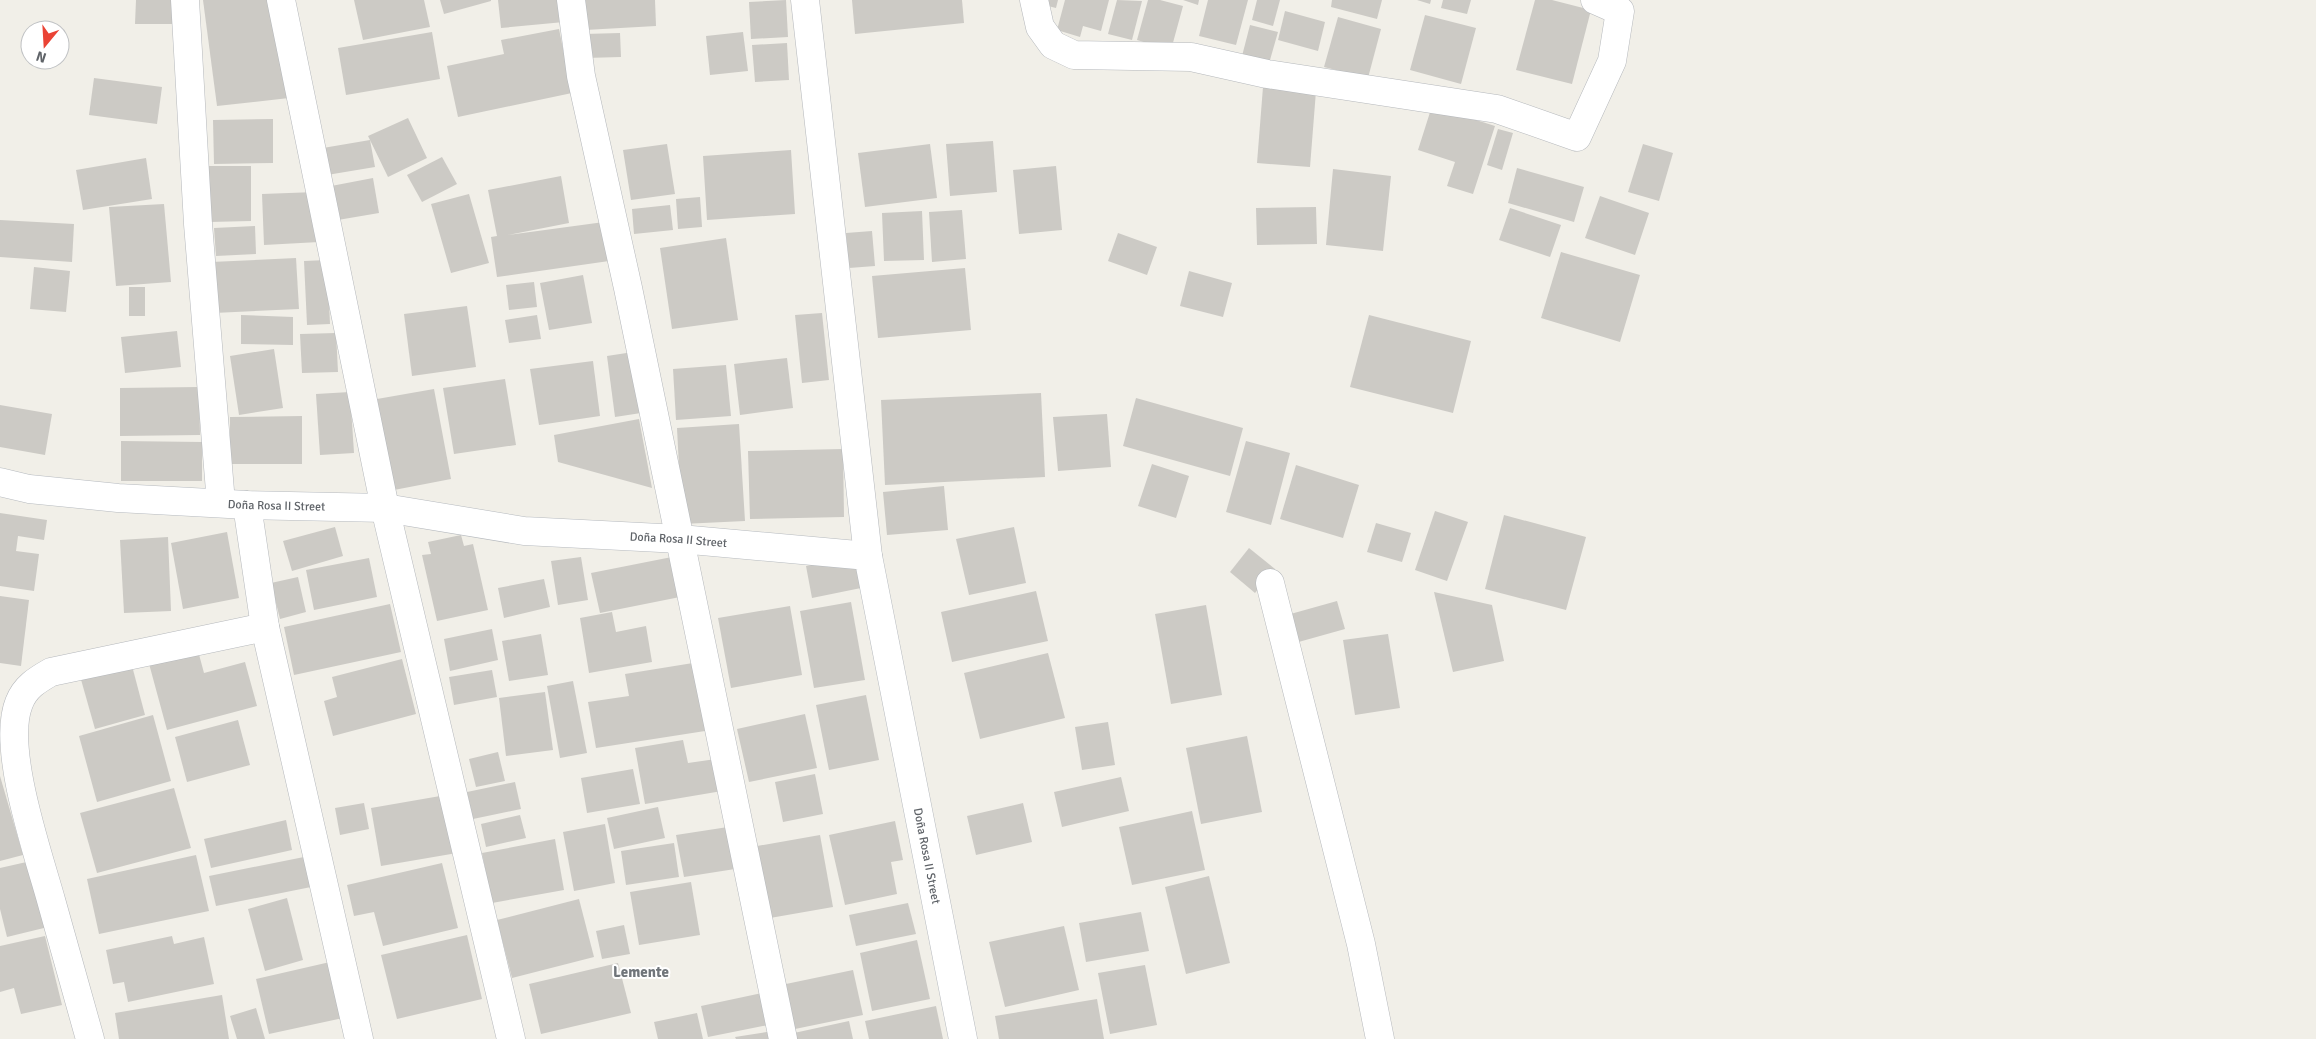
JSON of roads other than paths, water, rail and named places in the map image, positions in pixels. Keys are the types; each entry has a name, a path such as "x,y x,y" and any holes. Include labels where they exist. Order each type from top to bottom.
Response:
{"street":[{"path":"185,0 198,224 234,504 265,627 359,1039"},
{"path":"281,0 385,508 511,1039"},
{"path":"571,0 581,76 680,539 783,1039"},
{"path":"805,0 868,556"},
{"path":"1034,0 1040,27 1053,45 1074,55 1191,57 1267,74 1498,109 1577,138 1612,62 1620,10 1594,0"},
{"name":"Doña Rosa II Street","path":"0,482 29,489 118,498 234,504 385,508 524,531 680,539 868,556 963,1039"},
{"path":"1270,583 1361,944 1380,1039"},
{"path":"90,1039 31,827 17,766 14,731 18,703 29,686 50,672 265,627"}],"district":[{"name":"Lemente","path":"641,972"}]}
